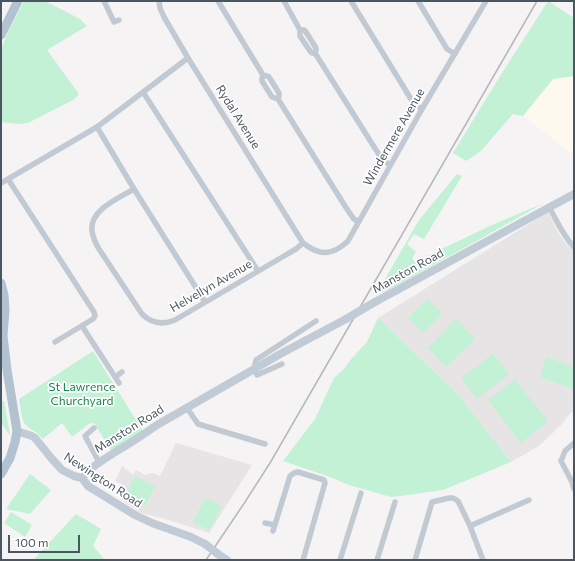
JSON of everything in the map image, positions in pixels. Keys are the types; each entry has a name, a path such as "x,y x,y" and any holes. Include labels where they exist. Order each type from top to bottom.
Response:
{"main road":[{"path":"1,35 18,1"},
{"name":"Manston Road","path":"82,478 89,469 157,425 254,369 574,194"},
{"path":"1,283 4,295 5,310 3,336 4,371 17,431 10,458 1,474"},
{"name":"Newington Road","path":"17,431 35,438 62,470 82,478 88,486 144,520 191,537 205,544 227,560"}],"street":[{"path":"104,1 114,22 119,20"},
{"name":"Rydal Avenue","path":"159,1 164,17 188,58 302,243"},
{"path":"218,1 263,75 269,77 279,93 278,99 345,206 353,218 358,222"},
{"path":"284,1 300,30 300,36 310,51 315,53 382,159 390,165"},
{"path":"350,1 414,104 422,109"},
{"path":"418,1 447,49 455,54"},
{"name":"Windermere Avenue","path":"302,243 315,251 328,252 335,250 348,241 422,109 486,1"},
{"path":"1,183 97,127 188,58"},
{"path":"143,92 258,271"},
{"path":"97,127 134,189 206,302"},
{"path":"8,179 94,312 95,316 93,319 58,340 56,333"},
{"name":"Helvellyn Avenue","path":"134,189 98,213 93,222 92,231 99,249 142,314 153,322 162,324 175,320 296,249 302,243"},
{"path":"549,207 569,241 574,246"},
{"name":"Manston Road","path":"254,369 256,360 316,321"},
{"path":"82,326 119,383"},
{"path":"254,369 257,375 282,364"},
{"path":"115,377 122,372"},
{"path":"187,408 198,424 265,444"},
{"path":"94,428 85,436 99,462"},
{"path":"574,443 565,451 561,460 572,482 574,490"},
{"path":"265,523 274,528 290,476 294,473 298,472 324,480 325,483 303,560"},
{"path":"340,560 361,493"},
{"path":"415,560 432,502 449,498 456,499 460,504 483,560"},
{"path":"470,526 529,500"},
{"path":"377,560 394,502"}],"shaded area":[{"path":"574,76 574,155 523,116 553,79"},
{"path":"548,212 566,244 574,251 574,409 560,426 539,446 511,462 457,393 378,318"},
{"path":"176,443 252,465 209,533 141,513 120,499 126,487 115,481 122,466 133,475 136,470 145,475 153,473 160,476"}],"green space":[{"path":"24,1 45,1 80,19 87,26 47,50 79,94 73,100 28,123 19,124 1,122 1,49"},
{"path":"548,1 574,18 574,76 553,79 523,116 513,114 480,152 466,161 453,153"},
{"path":"457,174 462,176 424,239 414,234 407,244 416,252 412,258 418,265 427,256 492,225 544,203 390,289 376,295 419,220"},
{"path":"427,299 442,313 423,333 408,318"},
{"path":"378,318 457,393 511,462 443,490 391,497 349,485 283,461 315,419 334,378 343,370 367,342"},
{"path":"456,319 475,339 446,367 428,348"},
{"name":"St Lawrence Churchyard","path":"93,351 143,431 111,451 95,424 90,423 72,437 62,423 43,439 24,423 22,417 19,399"},
{"path":"493,354 509,374 477,399 461,378"},
{"path":"546,357 574,367 573,389 540,377"},
{"path":"515,380 548,421 521,443 488,400"},
{"path":"4,401 10,434 1,423 1,402"},
{"path":"30,474 51,490 30,514 6,509"},
{"path":"135,476 155,486 145,506 125,496"},
{"path":"205,498 222,506 209,530 193,522"},
{"path":"11,512 32,525 25,537 4,523"},
{"path":"76,514 101,529 93,546 105,560 33,560"}],"railway":[{"path":"206,560 270,463 537,1"}]}
